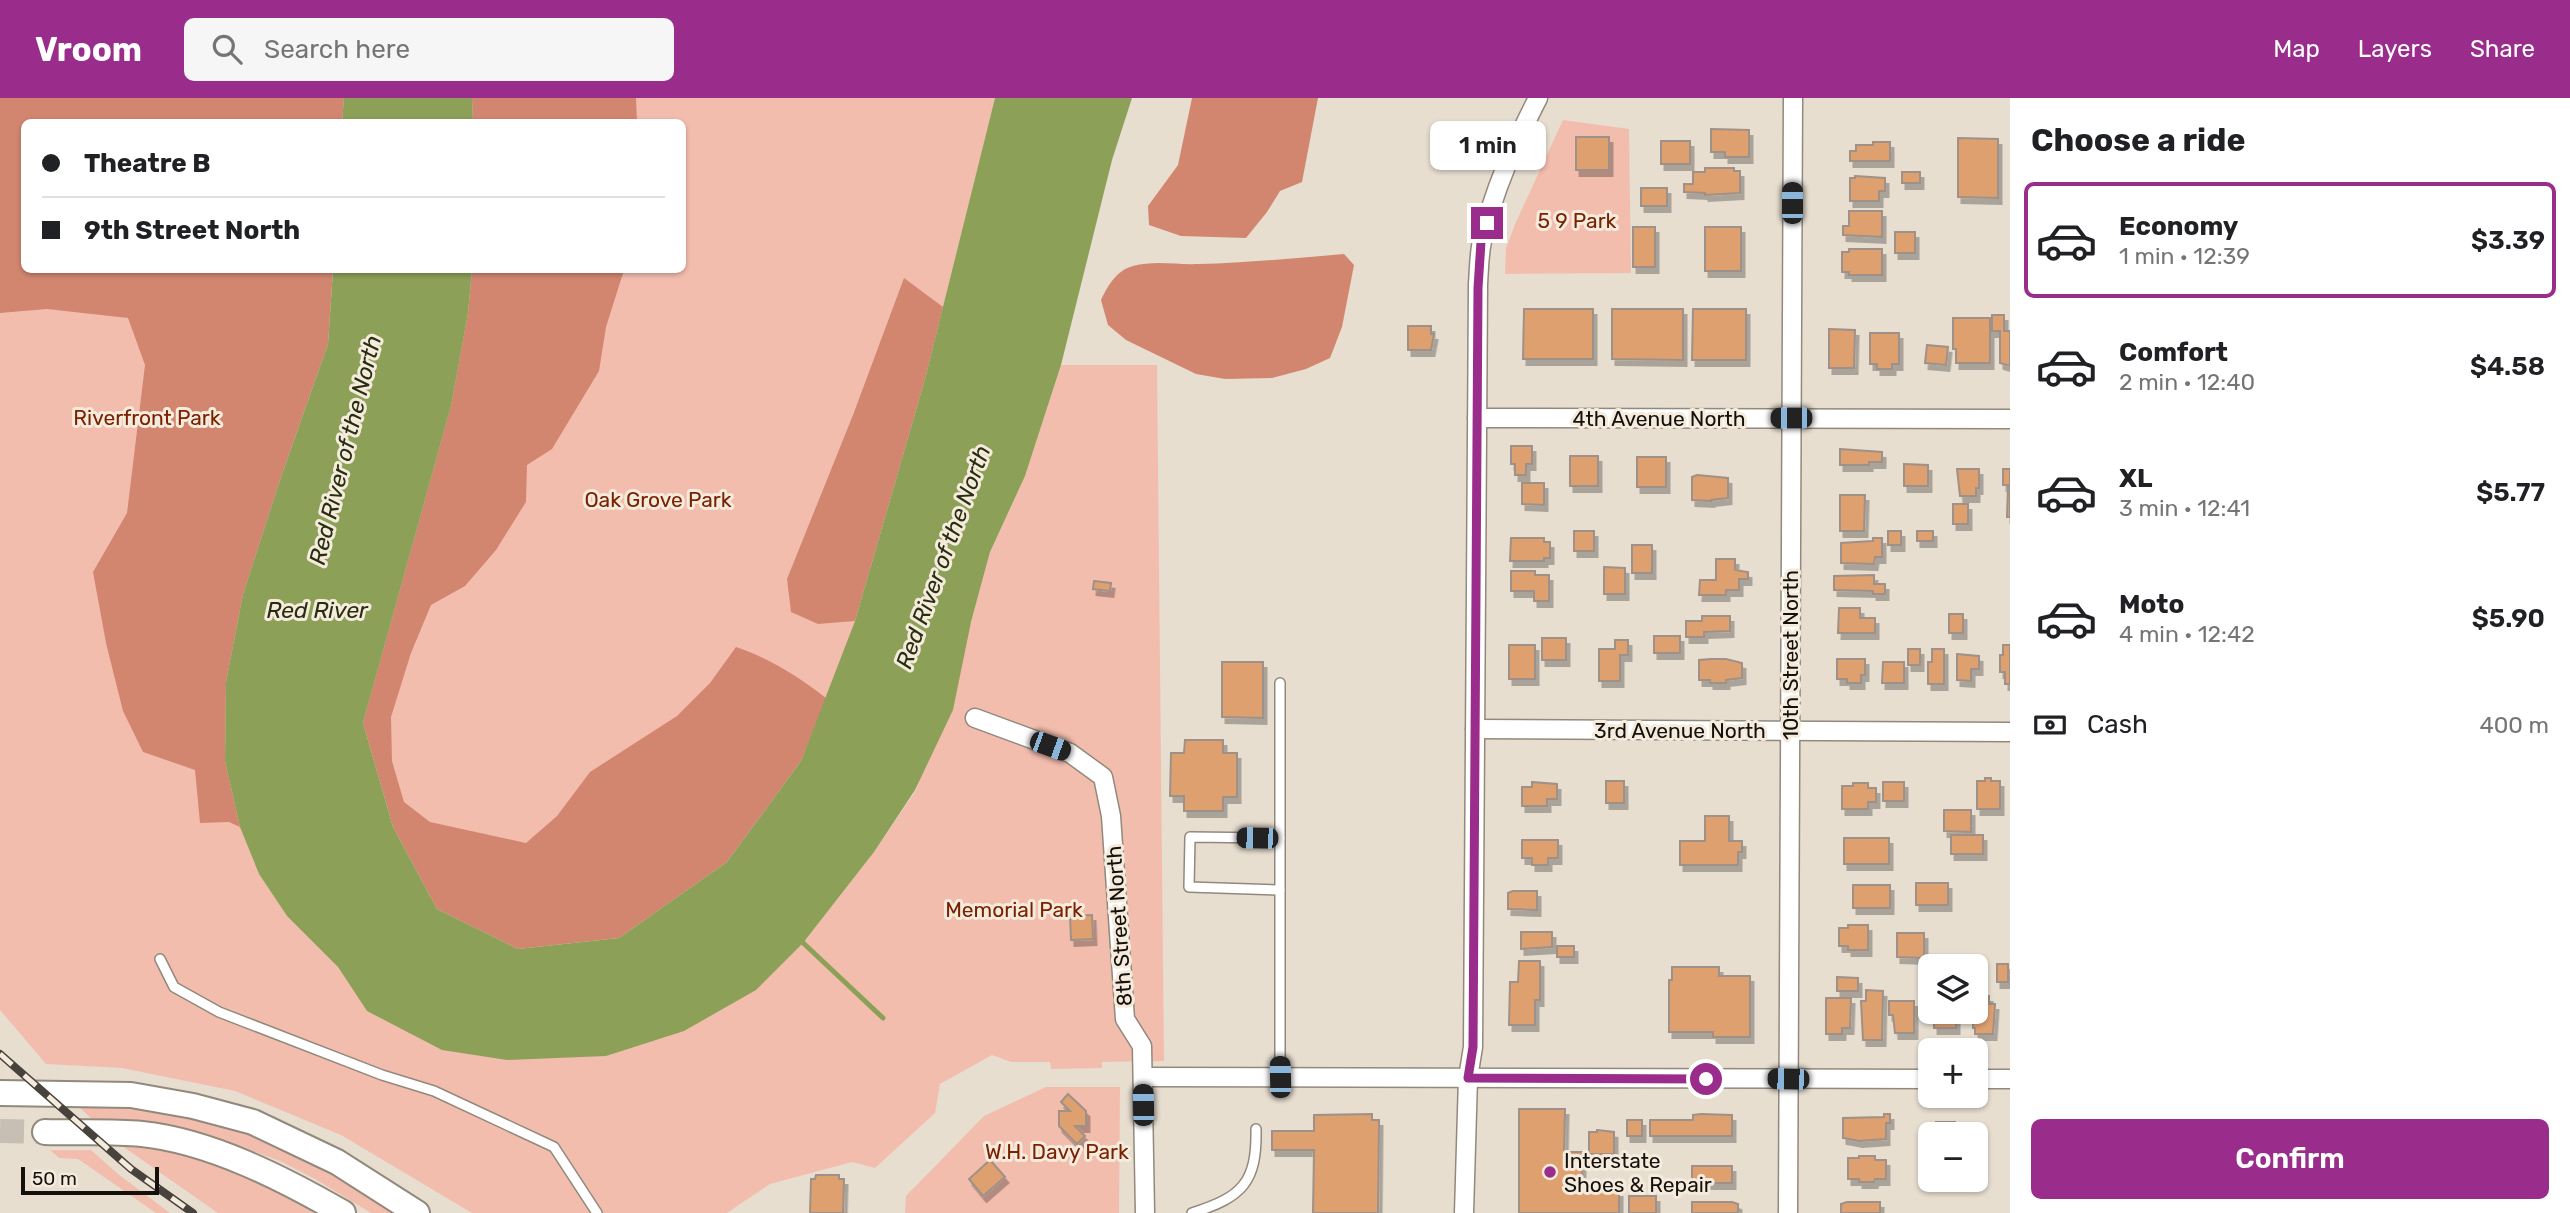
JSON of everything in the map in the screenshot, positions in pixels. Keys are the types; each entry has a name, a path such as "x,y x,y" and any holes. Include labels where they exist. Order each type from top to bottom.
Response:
{"main road":[{"path":"0,1093 131,1095 192,1106 253,1122 337,1162 416,1213"},
{"path":"45,1132 143,1135 198,1146 243,1163 343,1213"}],"street":[{"path":"1464,1213 1468,1078 1473,1047 1478,288 1481,242 1504,171 1538,98"},
{"name":"10th Street North","path":"1788,1213 1793,98"},
{"name":"4th Avenue North","path":"1477,418 2010,419"},
{"name":"8th Street North","path":"975,718 1070,753 1103,777 1111,816 1125,1019 1142,1046 1145,1213"},
{"name":"3rd Avenue North","path":"1475,729 2010,732"},
{"path":"1143,1077 1918,1079"},
{"path":"1988,1079 2010,1079"}],"lane":[{"path":"1280,682 1280,1077"},
{"path":"1280,838 1190,837 1189,887 1280,890"},
{"path":"160,959 174,987 219,1012 382,1075 434,1091 554,1147 597,1213"},
{"path":"1192,1213 1216,1206 1238,1192 1251,1174 1256,1153 1256,1129"}],"green space":[{"path":"0,98 344,98 342,119 21,119 21,273 332,273 281,477 243,594 226,682 225,761 240,826 259,874 287,916 338,967 368,1011 803,943 874,852 916,790 971,622 990,552 1025,476 1061,365 1157,365 1164,1061 1102,1062 1102,1068 1051,1069 1050,1062 1011,1062 992,1055 940,1084 935,1113 875,1168 852,1162 770,1184 727,1213 472,1213 341,1135 235,1091 122,1068 46,1064 0,1010"},
{"name":"Riverfront Park","path":"0,98 344,98 342,119 21,119 21,273 333,273 328,344 243,594 226,682 225,761 240,827 229,822 200,823 195,770 143,752 123,711 106,643 93,572 127,513 145,365 128,318 47,309 0,313"},
{"name":"Oak Grove Park","path":"472,98 995,98 925,379 849,640 801,761 437,909 363,723 468,313 472,273 686,273 686,119 473,119"},
{"path":"472,98 636,98 637,119 473,119"},
{"path":"1192,98 1318,98 1302,182 1280,191 1246,238 1181,236 1149,225 1148,206 1178,165"},
{"name":"5 9 Park","path":"1563,120 1629,129 1631,273 1505,274 1506,248"},
{"path":"1344,254 1354,265 1342,327 1330,358 1306,369 1272,378 1225,379 1196,374 1126,340 1108,325 1101,300 1118,275 1127,268 1141,264 1235,263"},
{"path":"472,273 623,273 606,327 599,371 552,449 527,465 526,502 496,550 465,586 431,605 411,653 391,717 392,761 404,802 430,822 526,843 557,816 590,772 677,716 710,683 736,647 783,669 826,698 801,761 727,862 619,938 518,949 437,909 393,827 363,723 451,406 468,313"},
{"path":"904,278 943,307 855,621 818,624 791,612 787,579"},
{"name":"W.H. Davy Park","path":"1046,1087 1120,1087 1119,1213 905,1213 906,1196 984,1116"},
{"path":"79,1107 142,1110 234,1130 321,1168 395,1213 371,1213 280,1161 217,1138 143,1123 93,1120"},
{"path":"122,1146 175,1152 227,1166 268,1183 323,1213 218,1213"},
{"path":"50,1150 91,1150 170,1213 156,1213 78,1159 59,1158"}],"water":[{"path":"344,98 472,98 473,119 342,119"},
{"name":"Red River","path":"995,98 1132,98 1112,160 1061,365 1025,476 990,552 971,622 953,710 915,790 874,852 803,943 756,990 684,1031 606,1056 507,1060 442,1050 367,1011 338,967 287,916 259,874 240,827 225,761 226,682 243,594 328,344 333,273 472,273 468,313 451,406 363,723 393,827 437,909 518,949 619,938 727,862 801,761 855,621 925,379"}],"building":[{"path":"1711,129 1749,130 1749,157 1725,157 1725,152 1711,152"},
{"path":"1576,137 1609,137 1609,170 1576,170"},
{"path":"1958,138 1998,139 1998,198 1958,197"},
{"path":"1661,141 1690,141 1690,164 1661,164"},
{"path":"1873,142 1890,142 1890,161 1850,161 1850,151 1856,151 1856,145 1873,145"},
{"path":"1705,168 1734,168 1734,171 1740,171 1740,193 1705,195 1684,192 1684,184 1693,184 1693,172 1705,172"},
{"path":"1902,172 1920,172 1920,183 1902,183"},
{"path":"1850,178 1885,178 1885,191 1879,191 1879,201 1850,201"},
{"path":"1641,188 1667,188 1667,206 1641,206"},
{"path":"1849,211 1882,211 1882,237 1843,235 1843,226 1849,226"},
{"path":"1633,227 1655,227 1655,267 1633,267"},
{"path":"1705,227 1741,227 1741,271 1705,271"},
{"path":"1895,232 1915,232 1915,253 1895,253"},
{"path":"1849,249 1882,249 1882,275 1849,275 1849,272 1842,272 1842,252 1849,252"},
{"path":"1524,309 1593,309 1593,359 1523,359"},
{"path":"1612,309 1683,309 1683,360 1612,359"},
{"path":"1693,309 1746,309 1746,360 1692,360"},
{"path":"1992,315 2004,315 2004,331 2010,331 2010,366 2000,363 2000,331 1992,331"},
{"path":"1953,318 1990,318 1990,363 1956,363"},
{"path":"1408,326 1431,326 1431,334 1434,334 1431,350 1408,350"},
{"path":"1829,329 1855,330 1854,368 1829,368"},
{"path":"1870,333 1899,333 1899,364 1892,364 1892,369 1877,369 1877,364 1870,364"},
{"path":"1927,345 1948,347 1946,365 1925,363"},
{"path":"1511,446 1532,446 1532,464 1526,464 1526,475 1515,475 1515,464 1511,464"},
{"path":"1840,449 1882,452 1882,462 1840,465"},
{"path":"1570,456 1598,456 1598,486 1570,486"},
{"path":"1637,457 1666,457 1666,487 1637,487"},
{"path":"1904,464 1928,465 1928,486 1904,486"},
{"path":"1957,469 1979,469 1976,496 1960,496"},
{"path":"2003,469 2010,469 2010,517 2007,517 2008,485 2003,485"},
{"path":"1697,475 1728,478 1728,498 1692,500 1692,477"},
{"path":"1522,483 1544,483 1544,505 1522,504"},
{"path":"1840,495 1865,495 1864,531 1840,531"},
{"path":"1953,504 1968,504 1968,524 1953,524"},
{"path":"1574,531 1594,531 1594,551 1574,551"},
{"path":"1888,531 1901,531 1901,545 1888,545"},
{"path":"1917,531 1933,531 1933,541 1917,541"},
{"path":"1511,538 1544,538 1544,542 1550,542 1550,558 1544,558 1544,561 1510,561"},
{"path":"1873,538 1882,538 1882,557 1875,557 1874,564 1841,563 1841,543 1873,541"},
{"path":"1632,545 1652,545 1652,573 1632,573"},
{"path":"1716,559 1735,559 1735,570 1748,572 1748,579 1739,579 1739,590 1726,590 1726,595 1699,595 1700,580 1716,580"},
{"path":"1604,567 1625,568 1625,594 1604,594"},
{"path":"1511,571 1535,571 1535,575 1549,575 1549,601 1534,601 1534,591 1511,591"},
{"path":"1874,575 1874,584 1885,584 1885,594 1834,590 1834,576"},
{"path":"1094,581 1111,583 1110,591 1093,589"},
{"path":"1839,608 1860,608 1860,618 1875,618 1875,633 1838,633"},
{"path":"1949,614 1963,614 1963,633 1949,633"},
{"path":"1702,616 1730,616 1730,631 1704,632 1704,637 1686,637 1686,621 1702,621"},
{"path":"1654,636 1680,636 1680,653 1654,653"},
{"path":"1542,638 1566,638 1566,660 1542,660"},
{"path":"1615,640 1628,640 1628,655 1620,655 1620,681 1599,681 1599,649 1615,649"},
{"path":"1509,645 1535,645 1535,679 1509,679"},
{"path":"2003,645 2010,645 2010,684 2005,684 2005,672 2000,672"},
{"path":"1908,649 1920,649 1920,665 1908,665"},
{"path":"1932,649 1944,649 1944,684 1928,684 1928,662 1932,662"},
{"path":"1957,654 1979,656 1979,669 1971,669 1971,681 1957,680"},
{"path":"1837,659 1865,659 1865,675 1861,675 1861,683 1847,683 1847,679 1837,679"},
{"path":"1699,660 1742,663 1742,678 1726,680 1726,683 1699,680"},
{"path":"1222,662 1263,662 1263,718 1222,717"},
{"path":"1883,662 1904,662 1904,683 1882,683"},
{"path":"1185,740 1223,740 1223,753 1237,753 1237,797 1223,797 1223,811 1184,811 1184,796 1170,796 1171,753 1184,753"},
{"path":"1985,778 2000,781 2000,809 1977,809 1977,781 1985,781"},
{"path":"1606,781 1624,781 1624,803 1606,803"},
{"path":"1532,782 1557,784 1557,799 1547,799 1547,806 1522,806 1522,787 1532,787"},
{"path":"1883,782 1904,782 1904,801 1883,801"},
{"path":"1853,783 1868,783 1868,788 1876,788 1876,802 1868,802 1868,809 1842,809 1842,786 1853,786"},
{"path":"1944,810 1971,810 1971,832 1944,831"},
{"path":"1705,816 1729,816 1729,841 1742,841 1742,852 1738,852 1738,865 1680,865 1680,841 1705,841"},
{"path":"1951,835 1983,835 1983,854 1951,854"},
{"path":"1844,838 1889,838 1889,864 1844,864"},
{"path":"1522,840 1558,840 1558,858 1548,858 1548,865 1532,865 1532,858 1522,858"},
{"path":"1916,883 1948,883 1948,905 1916,905"},
{"path":"1853,885 1890,885 1890,908 1853,908"},
{"path":"1537,891 1537,910 1508,909 1508,893"},
{"path":"1092,915 1093,939 1071,940 1070,916"},
{"path":"1848,925 1868,925 1868,950 1848,950 1848,946 1839,946 1839,928 1848,928"},
{"path":"1521,932 1552,932 1552,947 1521,949"},
{"path":"1897,933 1924,933 1924,954 1918,954 1918,958 1897,957"},
{"path":"1557,946 1574,946 1574,957 1557,957"},
{"path":"1519,961 1540,961 1540,1000 1535,1000 1535,1025 1509,1025 1510,982 1518,982"},
{"path":"1997,964 2008,964 2008,982 1997,982"},
{"path":"1672,967 1719,967 1719,976 1750,976 1750,1037 1713,1037 1713,1032 1669,1032 1669,980 1672,980"},
{"path":"1837,977 1858,978 1858,991 1837,991"},
{"path":"1866,990 1883,991 1882,1040 1863,1040 1861,1001 1866,1001"},
{"path":"1989,996 1989,1004 1995,1004 1993,1034 1975,1034 1973,1024 1988,1024"},
{"path":"1826,998 1851,998 1850,1028 1842,1028 1842,1034 1826,1034"},
{"path":"1889,1001 1914,1001 1914,1033 1895,1033 1893,1015 1889,1015"},
{"path":"1934,1024 1956,1024 1956,1028 1934,1028"},
{"path":"1068,1094 1086,1111 1086,1126 1075,1126 1085,1136 1077,1144 1059,1126 1059,1111 1070,1111 1061,1102"},
{"name":"Interstate Shoes & Repair","path":"1519,1109 1565,1109 1564,1152 1582,1152 1582,1191 1619,1191 1619,1213 1519,1213"},
{"path":"1372,1114 1372,1120 1379,1120 1378,1213 1313,1213 1314,1150 1272,1150 1272,1131 1314,1131 1314,1115"},
{"path":"1884,1114 1890,1114 1890,1123 1886,1123 1886,1139 1859,1141 1843,1138 1843,1118 1884,1117"},
{"path":"1693,1115 1732,1115 1732,1136 1650,1136 1650,1120 1693,1120"},
{"path":"1627,1120 1642,1120 1642,1136 1627,1136"},
{"path":"1589,1132 1614,1132 1614,1154 1589,1154"},
{"path":"1875,1156 1875,1160 1886,1160 1886,1179 1859,1182 1859,1179 1848,1179 1848,1158"},
{"path":"990,1160 1005,1177 983,1196 969,1179"},
{"path":"1692,1166 1732,1166 1732,1183 1692,1183"},
{"path":"816,1175 839,1175 839,1179 844,1179 843,1213 810,1213 811,1179 815,1179"},
{"path":"1629,1196 1656,1196 1656,1213 1629,1213"},
{"path":"1692,1202 1732,1202 1738,1204 1738,1213 1692,1213"},
{"path":"1880,1202 1880,1213 1841,1213 1841,1204"}],"waterway":[{"path":"799,939 883,1018"}],"tunnel":[{"path":"0,1131 45,1132"}],"railway":[{"path":"0,1054 131,1169 193,1213"}],"place":[{"name":"Interstate Shoes & Repair","path":"1550,1172"}],"route":[{"path":"1487,223 1481,242 1478,288 1473,1047 1468,1078 1706,1079"}],"water label":[{"name":"Red River of the North","path":"345,450"},
{"name":"Red River of the North","path":"943,557"}],"park label":[{"name":"Memorial Park","path":"1014,909"}]}
